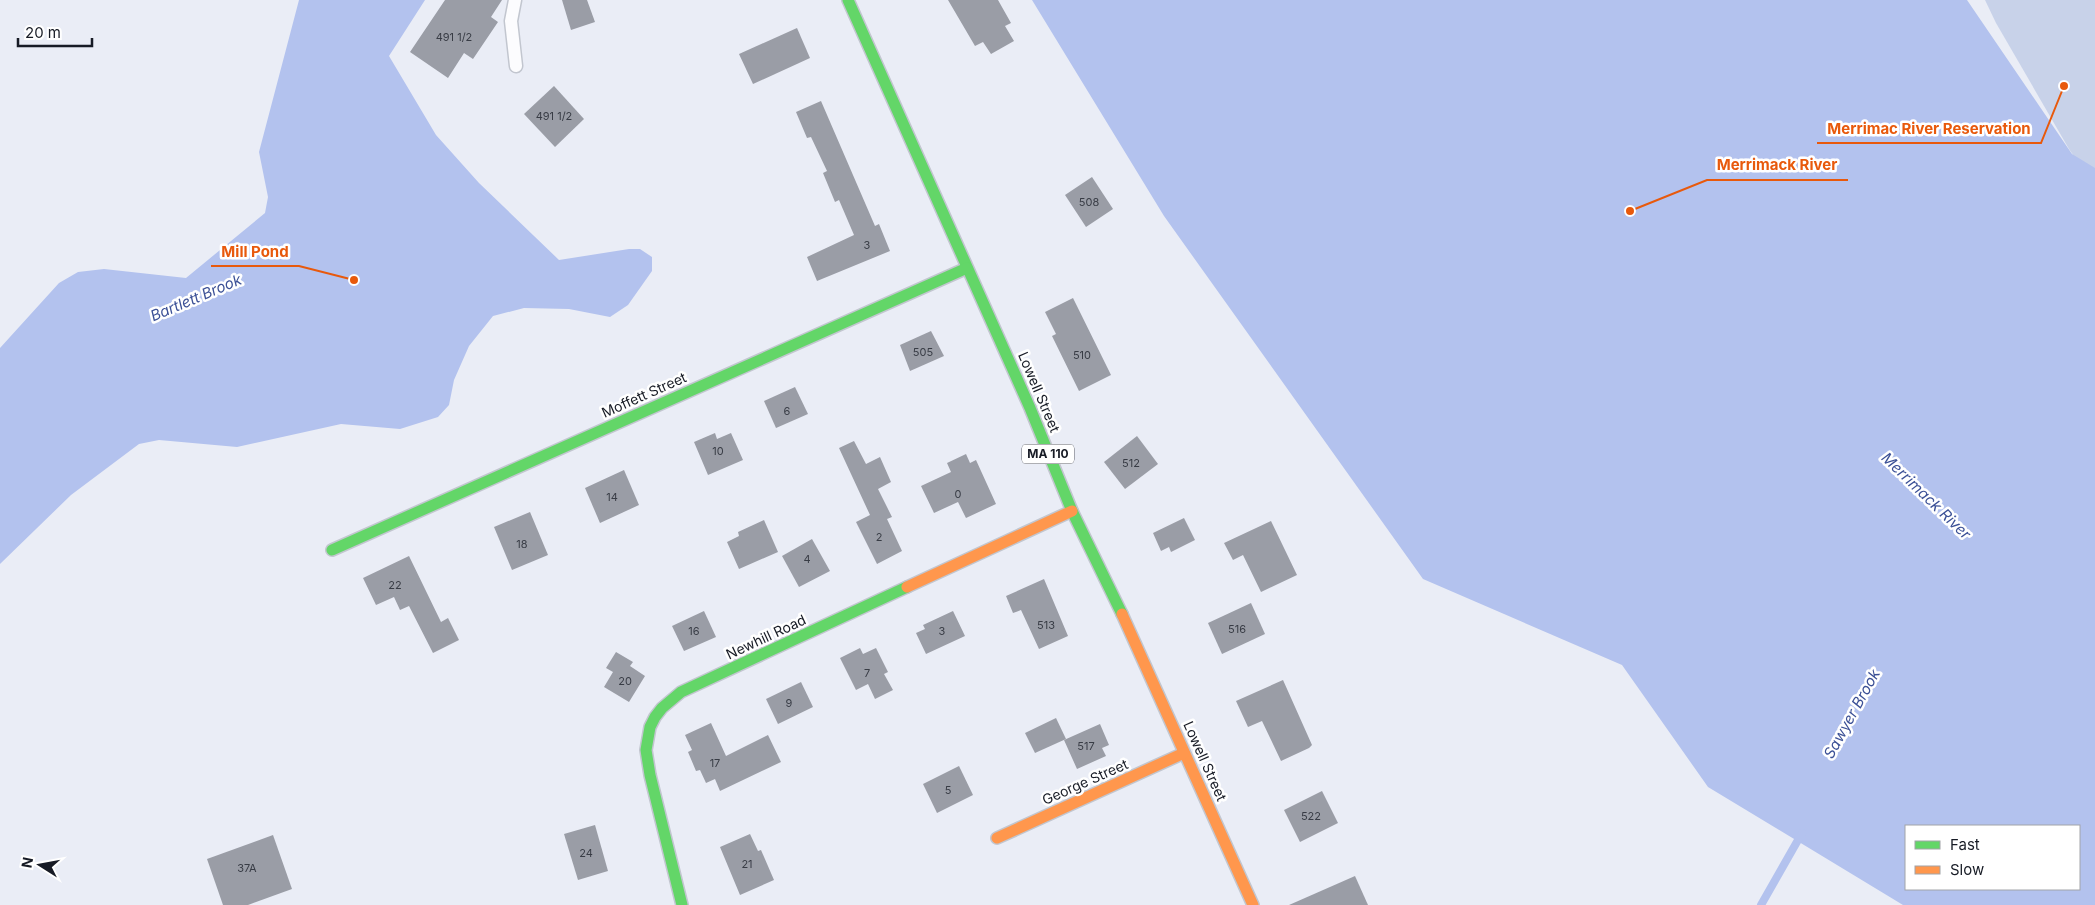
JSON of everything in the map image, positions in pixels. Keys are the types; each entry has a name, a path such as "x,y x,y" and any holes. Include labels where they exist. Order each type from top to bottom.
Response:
{"street":[{"name":"Lowell Street","path":"848,0 1030,408 1072,511 1127,625 1253,905"},
{"name":"Moffett Street","path":"332,550 967,268"},
{"name":"Newhill Road","path":"682,905 650,774 646,750 650,728 662,708 682,692 1072,511"},
{"name":"George Street","path":"997,838 1184,753"}],"lane":[{"path":"515,0 511,20 516,66"}],"shaded area":[{"path":"1985,0 2095,0 2095,187 2069,149 1996,23"}],"water":[{"name":"Bartlett Brook","path":"299,0 425,0 389,56 436,135 479,183 559,260 640,249 652,257 652,271 628,305 610,317 569,309 524,308 493,316 469,346 454,380 449,405 438,417 400,429 341,424 237,447 159,440 139,444 71,495 0,564 0,348 59,283 78,272 104,269 186,278 265,213 268,197 259,152"},
{"path":"1032,0 1967,0 2072,154 2095,168 2095,905 1903,905 1708,787 1622,665 1423,579 1164,216"}],"building":[{"path":"445,0 502,0 491,17 498,22 473,59 464,53 448,78 410,52"},
{"path":"562,0 587,0 595,22 571,30"},
{"path":"948,0 998,0 1011,23 1005,26 1014,41 991,54 983,42 975,46"},
{"path":"797,28 810,58 753,84 739,54"},
{"path":"554,86 584,119 555,147 524,114"},
{"path":"821,101 875,226 879,224 890,251 817,281 807,257 854,235 839,200 835,202 823,173 827,171 811,137 807,138 796,112"},
{"path":"1092,177 1113,209 1086,227 1065,195"},
{"path":"1073,298 1111,375 1079,391 1052,336 1056,334 1045,312"},
{"path":"931,331 944,356 910,371 900,345"},
{"path":"795,387 808,414 776,428 764,401"},
{"path":"715,433 717,439 731,433 743,460 708,475 694,442"},
{"path":"1137,436 1158,464 1125,489 1104,462"},
{"path":"854,441 866,464 880,457 891,482 878,489 892,517 887,519 902,551 877,564 856,522 870,515 839,448"},
{"path":"966,454 970,463 976,460 996,504 966,518 958,502 934,513 921,486 951,472 947,463"},
{"path":"624,470 639,505 600,523 585,488"},
{"path":"530,512 548,555 512,570 494,527"},
{"path":"1184,518 1195,540 1171,552 1169,547 1161,551 1153,533"},
{"path":"764,520 778,552 739,569 727,542 739,536 738,532"},
{"path":"1271,521 1297,575 1261,592 1243,555 1233,560 1224,543"},
{"path":"812,539 830,571 799,587 782,556"},
{"path":"409,556 441,622 448,618 459,640 433,653 409,606 400,610 394,597 376,605 363,578"},
{"path":"1044,579 1068,636 1039,649 1021,610 1013,613 1006,596"},
{"path":"1251,603 1265,634 1222,654 1208,623"},
{"path":"704,611 716,637 684,651 672,626"},
{"path":"953,611 965,636 926,654 916,633 925,629 923,625"},
{"path":"860,648 863,654 876,648 888,672 884,674 893,690 875,699 868,684 856,690 840,658"},
{"path":"616,652 633,662 630,666 645,676 629,702 604,687 613,672 606,668"},
{"path":"1283,680 1312,745 1281,761 1262,721 1248,727 1236,701"},
{"path":"801,682 813,707 778,724 766,699"},
{"path":"1056,718 1066,739 1035,753 1025,733"},
{"path":"711,723 726,756 768,735 781,762 720,791 715,779 706,783 700,770 696,771 688,752 692,750 685,735"},
{"path":"1100,724 1109,745 1102,748 1106,756 1077,769 1064,740"},
{"path":"959,766 973,795 937,813 923,784"},
{"path":"1322,791 1338,823 1300,842 1284,810"},
{"path":"595,825 608,871 578,880 564,834"},
{"path":"750,834 758,851 761,850 774,880 740,895 720,847"},
{"path":"273,835 292,889 248,905 223,905 207,859"},
{"path":"1355,876 1368,905 1289,905"}],"waterway":[{"name":"Sawyer Brook","path":"1761,905 1802,833"}],"traffic: fast":[{"path":"848,0 1030,408 1072,511 1122,614"},
{"path":"332,550 967,268"},
{"path":"682,905 650,775 646,750 650,727 655,717 662,708 681,692 907,587"}],"traffic: slow":[{"path":"907,587 1072,511"},
{"path":"1122,614 1253,905"},
{"path":"997,838 1184,753"}],"place":[{"name":"Merrimac River Reservation","path":"2064,86"},
{"name":"Merrimack River","path":"1630,211"},
{"name":"Mill Pond","path":"354,280"}]}
